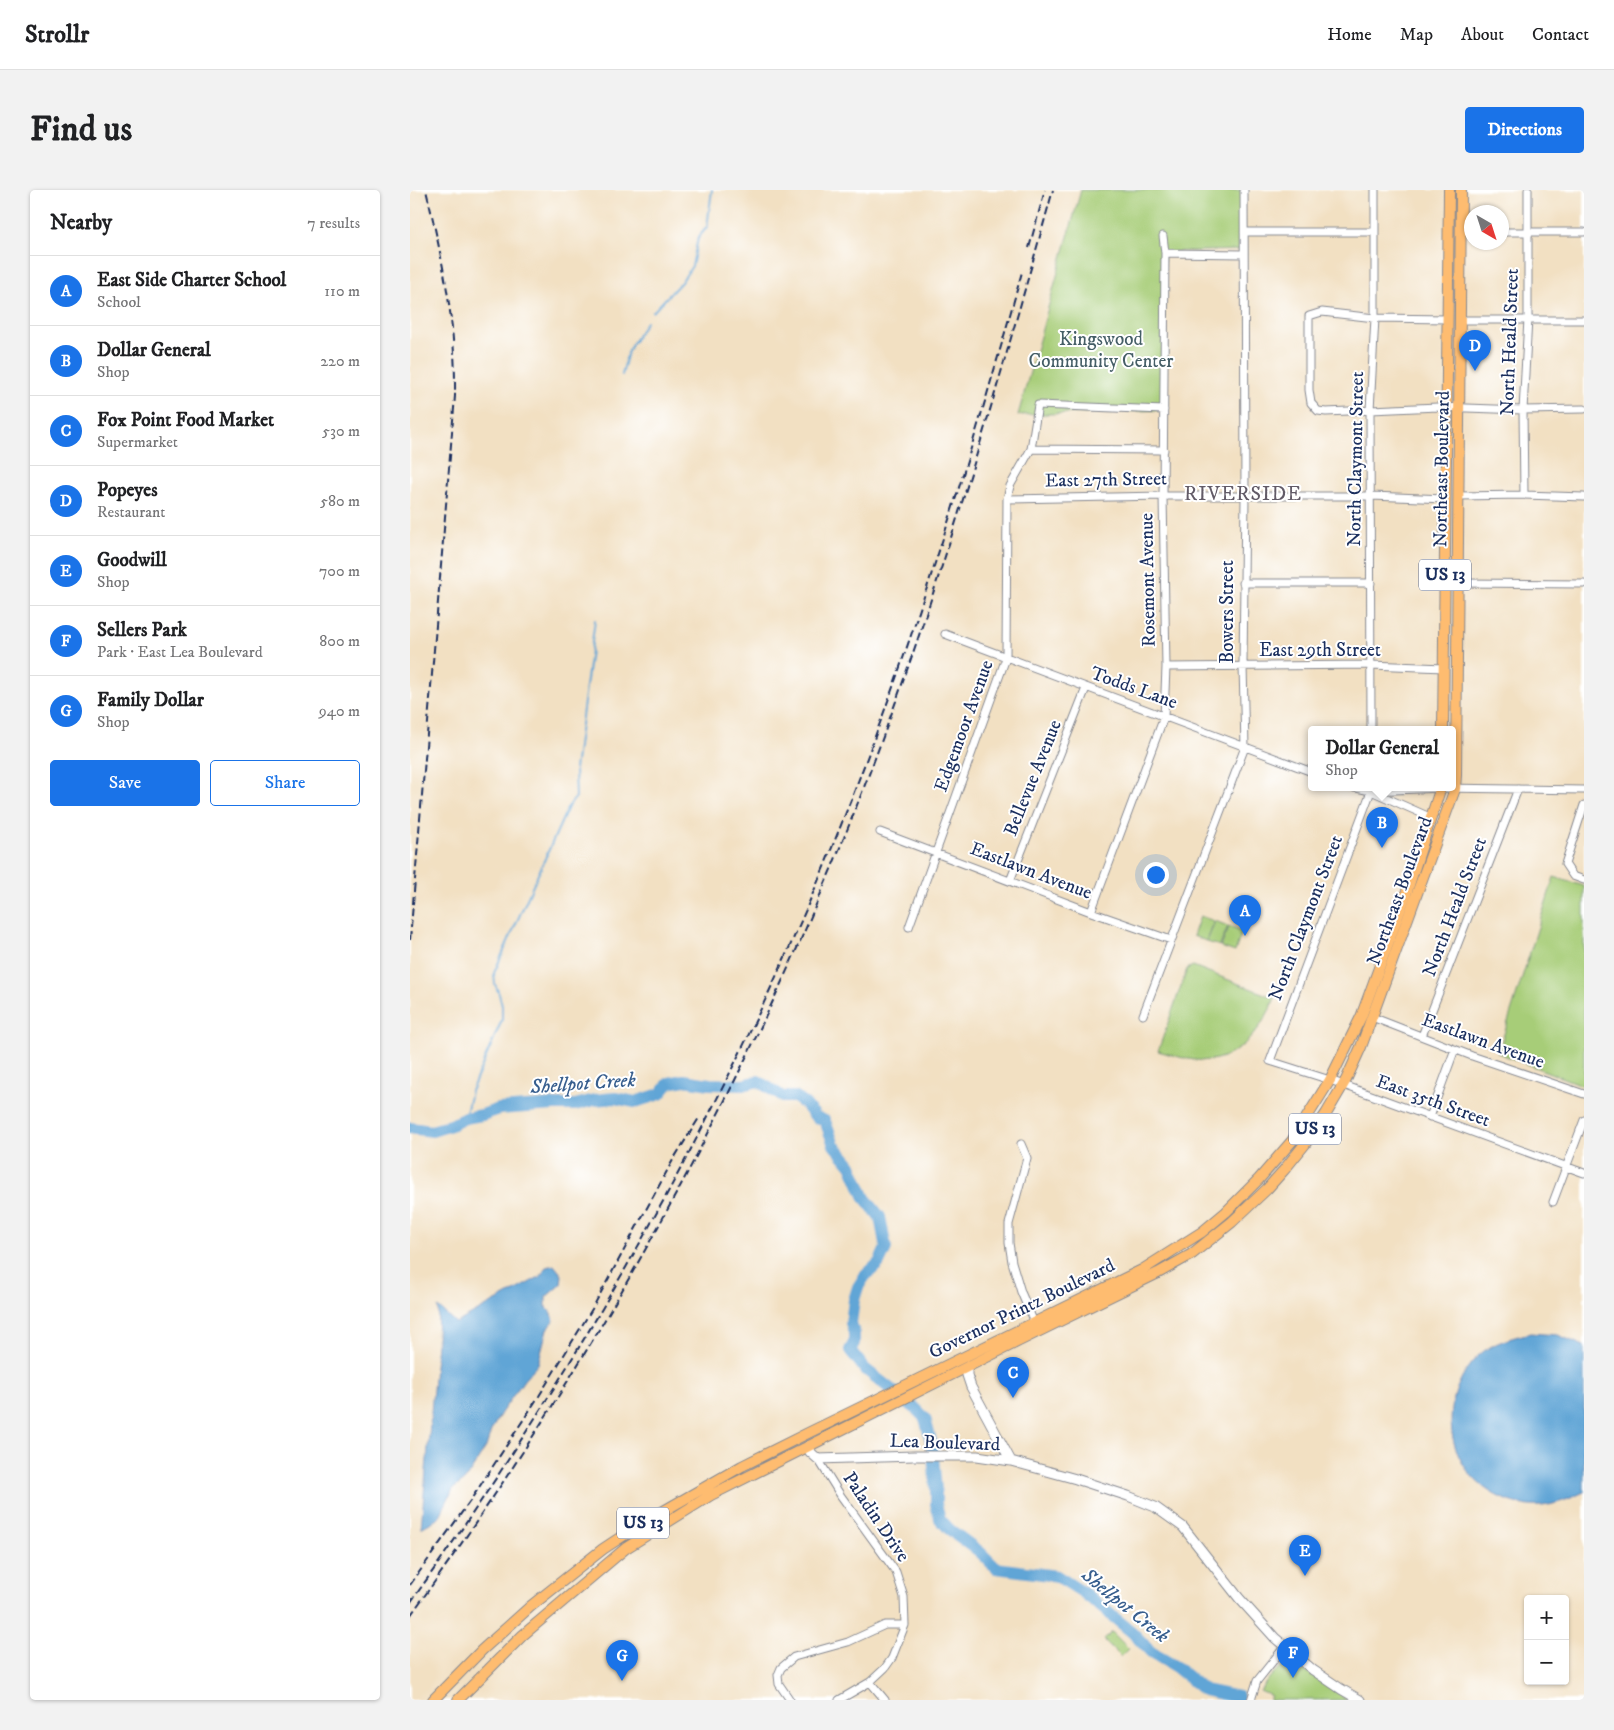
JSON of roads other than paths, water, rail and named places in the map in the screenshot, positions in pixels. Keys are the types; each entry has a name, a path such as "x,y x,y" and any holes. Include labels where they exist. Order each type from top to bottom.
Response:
{"main road":[{"name":"Northeast Boulevard","path":"1444,726 1445,408 1449,190"},
{"path":"1456,190 1461,215"},
{"name":"Northeast Boulevard","path":"1456,775 1461,190"},
{"path":"1445,512 1449,520 1451,533 1451,576 1454,582 1458,583"},
{"name":"Governor Printz Boulevard","path":"433,1700 482,1650 517,1619 595,1555 641,1524 742,1466 982,1348 1036,1327 1142,1270 1202,1232 1243,1197 1296,1137 1366,1017 1440,791"},
{"name":"Northeast Boulevard","path":"1366,1017 1442,828 1454,791"},
{"path":"1342,1086 1341,1074 1366,1017"},
{"name":"US 13","path":"1036,1327 1158,1273 1192,1254 1223,1230 1284,1170 1320,1122 1342,1086"},
{"name":"Governor Printz Boulevard","path":"458,1700 523,1635 626,1548 711,1496 1019,1340 1036,1327"},
{"path":"967,1367 982,1348"},
{"path":"654,1530 657,1523 718,1486 720,1479"}],"street":[{"name":"Bowers Street","path":"1143,1015 1245,747 1243,666 1245,497 1244,190"},
{"name":"North Claymont Street","path":"1371,726 1372,496 1370,410 1375,318 1375,190"},
{"name":"North Heald Street","path":"1524,495 1523,410 1528,319 1528,190"},
{"path":"1244,232 1374,232"},
{"path":"1509,232 1584,232"},
{"name":"Rosemont Avenue","path":"1091,912 1164,717 1166,667 1163,236"},
{"path":"1164,254 1243,254"},
{"path":"1448,319 1375,318 1322,312 1309,316 1309,390 1311,403 1318,411 1326,412 1445,408 1584,409"},
{"path":"1460,320 1584,320"},
{"path":"1007,499 1010,486 1031,449 1038,405 1164,410"},
{"path":"1031,449 1164,450"},
{"path":"1458,496 1524,495 1584,497"},
{"name":"East 27th Street","path":"1007,499 1164,496 1372,496 1445,499"},
{"name":"Edgemoor Avenue","path":"909,926 1006,658 1007,499"},
{"path":"1243,583 1371,583"},
{"path":"1458,583 1584,584"},
{"name":"Todds Lane","path":"945,634 1308,771"},
{"name":"East 29th Street","path":"1166,667 1371,665 1444,668"},
{"name":"Bellevue Avenue","path":"1010,880 1086,688"},
{"path":"1456,789 1584,790"},
{"name":"North Heald Street","path":"1422,1036 1518,790"},
{"name":"North Claymont Street","path":"1270,1061 1370,791"},
{"path":"1375,791 1432,818"},
{"path":"1584,805 1565,864 1572,876 1584,880"},
{"name":"Eastlawn Avenue","path":"880,832 1091,912 1171,940"},
{"name":"Eastlawn Avenue","path":"1366,1017 1584,1094"},
{"path":"1430,1117 1455,1049"},
{"name":"East 35th Street","path":"1270,1061 1330,1080 1342,1086 1584,1173"},
{"path":"1553,1202 1584,1120"},
{"path":"1021,1144 1027,1158 1009,1224 1009,1243 1012,1262 1022,1296 1036,1327"},
{"name":"Lea Boulevard","path":"967,1367 967,1376 971,1387 1011,1461"},
{"path":"808,1446 810,1452 818,1459"},
{"name":"Lea Boulevard","path":"818,1459 977,1456 1011,1461"},
{"name":"Paladin Drive","path":"818,1459 841,1496 896,1572 904,1597 905,1625 892,1658 885,1668 870,1682 839,1700"},
{"path":"1011,1461 1076,1479 1155,1507 1183,1527 1239,1598 1275,1638 1313,1670 1341,1690 1360,1700"},
{"path":"790,1700 778,1684 778,1675 781,1668 794,1658 848,1642 885,1625 905,1625"},
{"path":"1252,1696 1257,1681 1285,1646"},
{"path":"870,1682 885,1700"}],"water":[{"path":"554,1265 562,1275 561,1284 546,1297 546,1307 554,1320 547,1329 538,1364 524,1380 501,1413 491,1431 486,1447 465,1480 453,1489 439,1518 421,1528 437,1343 438,1307 456,1323 541,1276 546,1267"},
{"path":"1530,1333 1558,1335 1584,1346 1584,1492 1558,1503 1544,1506 1529,1506 1509,1501 1491,1492 1476,1481 1464,1466 1456,1449 1452,1431 1452,1411 1456,1391 1462,1377 1471,1364 1484,1351 1496,1344"}],"waterway":[{"path":"653,312 682,281 692,266 698,238 707,227 712,190"},
{"path":"622,375 628,351 646,322"},
{"path":"465,1118 471,1091 502,1020 502,1006 495,984 494,973 568,807 576,797 575,769 595,620"},
{"name":"Shellpot Creek","path":"410,1128 432,1131 465,1118 499,1109 575,1105 594,1100 615,1098 635,1102 660,1094 669,1083 684,1080 710,1084 743,1085 758,1081 783,1097 795,1097 805,1104 816,1117 825,1121 834,1145 851,1165 865,1198 880,1217 886,1248 879,1263 865,1276 858,1287 851,1323 854,1343 850,1350 865,1369 925,1418 932,1445 936,1504 940,1519 949,1529 980,1552 996,1568 1057,1576 1084,1593 1132,1632 1151,1652 1176,1667 1204,1690 1238,1697"}],"railway":[{"path":"410,940 455,396 451,317 438,242 426,190"},
{"path":"1029,248 1045,190"},
{"path":"410,1616 477,1521 541,1423 602,1324 660,1223 715,1120 766,1015 814,908 859,800 914,650 964,498 1053,190"},
{"path":"410,1603 519,1444 619,1280 666,1196 754,1025 828,856 891,692 947,525 1022,272"},
{"path":"410,1585 470,1501 539,1396 592,1309 673,1160 699,1118"}],"place":[{"name":"Popeyes","path":"1475,371"},
{"name":"Dollar General","path":"1382,848"},
{"name":"East Side Charter School","path":"1245,936"},
{"name":"Fox Point Food Market","path":"1013,1398"},
{"name":"Goodwill","path":"1305,1576"},
{"name":"Sellers Park","path":"1293,1678"},
{"name":"Family Dollar","path":"622,1681"}],"district":[{"name":"RIVERSIDE","path":"1243,494"}],"park label":[{"name":"Kingswood Community Center","path":"1101,350"}]}
